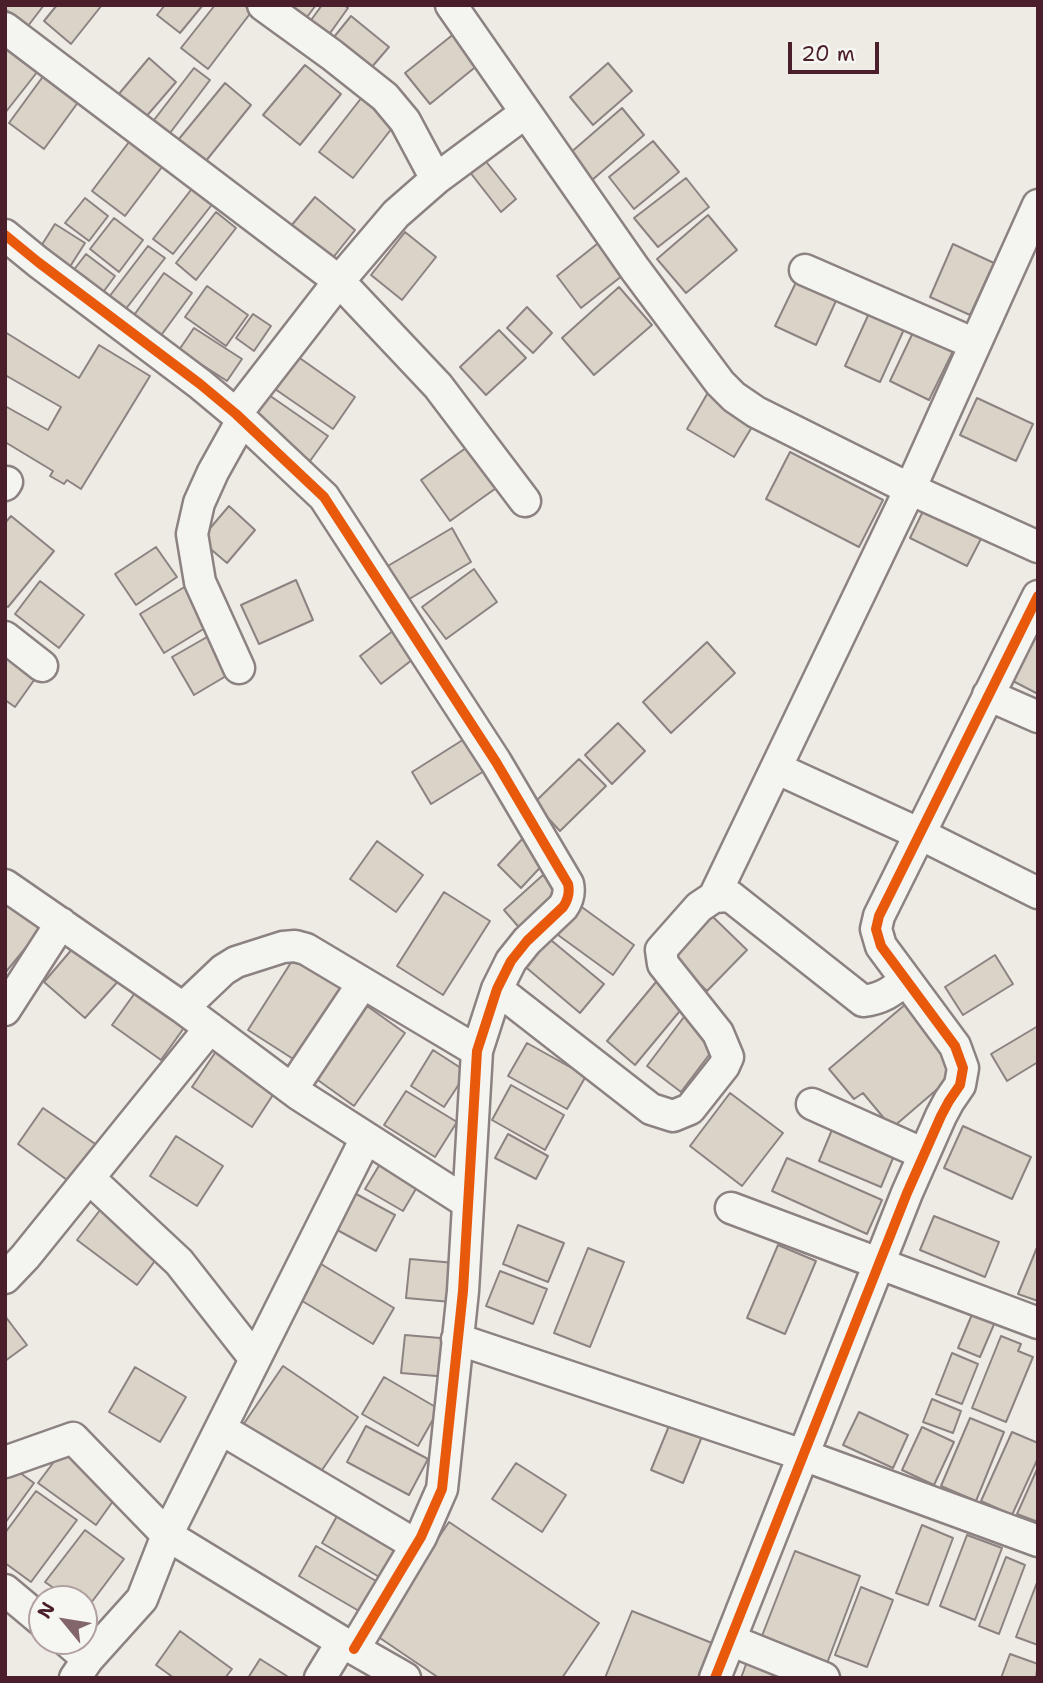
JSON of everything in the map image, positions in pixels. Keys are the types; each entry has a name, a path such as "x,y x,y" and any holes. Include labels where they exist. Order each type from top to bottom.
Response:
{"street":[{"path":"263,5 385,97 405,121 436,178"},
{"path":"451,5 635,269 720,383 734,397 756,412 910,489 1038,547"},
{"path":"5,28 339,281 438,386 525,501"},
{"path":"239,668 200,582 192,534 199,503 239,417 339,281 396,214 436,178 525,113"},
{"path":"714,897 910,489 1038,205"},
{"path":"5,235 201,384 324,497 496,762 570,891 563,907 511,961 497,989 477,1051 463,1291 442,1489 416,1545 348,1645 320,1678"},
{"path":"805,270 975,344"},
{"path":"715,1678 907,1193 949,1101 960,1085 963,1068 956,1045 880,946 876,929 879,916 1038,596"},
{"path":"5,637 43,666"},
{"path":"988,695 1038,717"},
{"path":"776,768 920,834 1038,893"},
{"path":"5,885 183,1008 292,1089 468,1203"},
{"path":"497,989 651,1109 673,1116 690,1109 728,1057 718,1033 663,964 662,950 699,907 714,897 730,896 863,1001 876,1000 891,993 905,981"},
{"path":"5,1010 61,923"},
{"path":"183,1008 223,970 236,962 283,947 295,946 306,949 477,1051"},
{"path":"292,1089 363,983"},
{"path":"5,1278 210,1028"},
{"path":"812,1104 924,1154"},
{"path":"77,1659 142,1599 167,1535 366,1138"},
{"path":"89,1178 180,1262 256,1359"},
{"path":"731,1208 1038,1323"},
{"path":"457,1339 803,1455 1038,1541"},
{"path":"220,1429 416,1545"},
{"path":"5,1462 73,1438 167,1535 405,1678"},
{"path":"5,1590 28,1609"},
{"path":"730,1640 824,1678"}],"building":[{"path":"5,5 44,5 28,26 5,9"},
{"path":"57,5 102,5 71,44 44,21"},
{"path":"165,5 203,5 180,33 157,15"},
{"path":"215,5 244,5 252,11 208,69 181,48"},
{"path":"291,5 316,5 307,17"},
{"path":"322,5 344,5 348,8 328,36 309,23"},
{"path":"351,16 389,47 371,68 334,37"},
{"path":"460,29 484,60 430,104 405,73"},
{"path":"5,45 38,71 5,113"},
{"path":"149,58 176,82 145,118 118,95"},
{"path":"55,60 90,86 44,149 9,123"},
{"path":"608,63 632,91 593,125 570,97"},
{"path":"305,65 341,94 300,145 263,115"},
{"path":"194,68 210,80 170,133 154,120"},
{"path":"225,83 251,105 201,167 174,145"},
{"path":"366,92 400,118 353,178 319,152"},
{"path":"622,108 644,135 591,181 569,154"},
{"path":"132,138 165,163 125,216 92,191"},
{"path":"653,141 679,172 634,209 609,177"},
{"path":"484,159 516,199 501,212 469,171"},
{"path":"686,178 709,207 658,247 634,218"},
{"path":"194,186 214,202 173,254 153,239"},
{"path":"315,197 355,230 332,259 291,226"},
{"path":"85,198 108,216 89,241 65,223"},
{"path":"216,212 236,228 196,280 176,263"},
{"path":"708,215 737,250 686,293 657,259"},
{"path":"114,218 143,240 119,272 90,249"},
{"path":"55,224 85,243 66,273 36,254"},
{"path":"405,232 436,257 402,300 371,275"},
{"path":"602,240 627,272 581,308 557,276"},
{"path":"953,244 994,263 970,315 930,297"},
{"path":"148,246 165,258 125,310 109,297"},
{"path":"86,254 115,276 96,302 66,280"},
{"path":"164,273 192,293 154,345 127,325"},
{"path":"800,274 840,292 816,345 775,326"},
{"path":"207,286 248,315 226,346 185,317"},
{"path":"619,287 652,325 594,375 562,338"},
{"path":"527,307 552,333 533,353 507,328"},
{"path":"871,309 906,325 880,382 845,366"},
{"path":"253,314 271,326 254,351 236,338"},
{"path":"917,324 957,343 929,400 890,381"},
{"path":"194,328 242,359 227,381 179,350"},
{"path":"499,330 526,358 486,395 460,367"},
{"path":"5,332 79,378 99,345 150,376 81,489 67,480 64,484 50,476 53,471 5,442 5,406 48,430 61,407 5,375"},
{"path":"294,354 355,397 333,429 272,387"},
{"path":"710,389 758,417 734,457 687,429"},
{"path":"266,393 328,436 310,461 248,418"},
{"path":"977,398 1033,424 1016,461 960,435"},
{"path":"477,440 506,481 450,521 421,480"},
{"path":"790,452 883,500 859,547 766,499"},
{"path":"927,503 985,531 967,566 910,538"},
{"path":"229,506 255,530 227,563 200,540"},
{"path":"11,516 54,551 8,607 5,605 5,523"},
{"path":"452,528 471,562 401,604 381,570"},
{"path":"156,547 177,577 136,605 115,574"},
{"path":"474,569 497,602 446,639 422,607"},
{"path":"296,580 313,620 259,644 241,605"},
{"path":"40,581 84,615 59,648 15,614"},
{"path":"186,586 210,625 164,653 140,614"},
{"path":"406,621 426,649 381,684 360,656"},
{"path":"5,628 49,659 15,707 5,700"},
{"path":"1038,628 1038,694 1011,680"},
{"path":"221,629 243,666 194,695 172,657"},
{"path":"707,642 735,673 671,733 643,702"},
{"path":"618,723 645,751 612,784 585,755"},
{"path":"469,736 489,768 431,804 412,772"},
{"path":"579,759 606,786 560,831 534,803"},
{"path":"525,836 548,859 521,888 498,865"},
{"path":"377,841 423,875 396,912 350,879"},
{"path":"543,875 563,898 523,932 504,910"},
{"path":"5,881 50,918 5,973"},
{"path":"444,892 490,921 443,995 397,966"},
{"path":"579,905 634,945 613,975 558,935"},
{"path":"712,916 747,950 707,991 672,957"},
{"path":"546,936 604,984 580,1013 522,964"},
{"path":"79,941 121,978 85,1018 44,982"},
{"path":"299,950 352,984 301,1064 248,1030"},
{"path":"995,955 1013,984 963,1015 945,987"},
{"path":"656,982 684,1006 635,1065 607,1041"},
{"path":"137,990 186,1025 161,1060 112,1025"},
{"path":"907,1003 962,1068 892,1128 863,1093 854,1099 829,1069"},
{"path":"367,1006 405,1033 354,1106 315,1078"},
{"path":"684,1017 718,1043 681,1092 647,1066"},
{"path":"1038,1026 1038,1062 1007,1081 991,1054"},
{"path":"225,1038 284,1078 252,1127 192,1087"},
{"path":"527,1043 586,1076 567,1109 508,1076"},
{"path":"433,1050 467,1072 444,1107 411,1086"},
{"path":"511,1085 564,1115 545,1150 492,1120"},
{"path":"406,1091 457,1122 435,1157 384,1125"},
{"path":"730,1093 783,1133 742,1186 690,1146"},
{"path":"43,1108 104,1150 78,1188 18,1144"},
{"path":"834,1125 896,1151 881,1187 819,1161"},
{"path":"963,1126 1031,1157 1012,1199 944,1168"},
{"path":"508,1134 548,1156 536,1179 495,1158"},
{"path":"176,1136 223,1166 197,1206 150,1176"},
{"path":"389,1149 427,1170 403,1211 365,1189"},
{"path":"787,1158 882,1200 867,1234 772,1191"},
{"path":"347,1189 395,1215 376,1251 328,1225"},
{"path":"107,1201 166,1246 137,1285 77,1240"},
{"path":"934,1216 999,1242 985,1277 920,1250"},
{"path":"518,1225 564,1243 548,1282 503,1264"},
{"path":"778,1245 816,1261 785,1334 747,1318"},
{"path":"1038,1245 1038,1301 1018,1294"},
{"path":"588,1248 624,1262 590,1347 554,1333"},
{"path":"410,1259 455,1263 451,1302 406,1298"},
{"path":"316,1261 394,1308 373,1344 294,1296"},
{"path":"500,1271 547,1289 533,1324 486,1306"},
{"path":"973,1312 995,1322 980,1357 958,1348"},
{"path":"5,1316 27,1345 5,1361"},
{"path":"405,1335 452,1339 448,1377 401,1373"},
{"path":"1001,1336 1021,1344 1018,1351 1033,1357 1006,1422 972,1408"},
{"path":"952,1353 978,1364 962,1404 936,1394"},
{"path":"283,1366 358,1417 318,1476 243,1425"},
{"path":"135,1367 186,1397 160,1442 109,1412"},
{"path":"384,1377 439,1409 418,1446 362,1414"},
{"path":"932,1399 961,1411 953,1433 923,1422"},
{"path":"859,1412 908,1435 893,1468 843,1445"},
{"path":"970,1418 1004,1432 976,1501 941,1486"},
{"path":"671,1421 703,1434 683,1483 651,1470"},
{"path":"366,1426 428,1459 409,1495 347,1462"},
{"path":"922,1427 954,1442 934,1485 902,1470"},
{"path":"1012,1432 1038,1443 1038,1458 1012,1515 981,1501"},
{"path":"71,1439 128,1480 96,1525 38,1483"},
{"path":"5,1462 34,1483 5,1523"},
{"path":"516,1463 566,1495 542,1532 492,1499"},
{"path":"1038,1467 1038,1522 1017,1514"},
{"path":"36,1491 77,1520 31,1582 5,1563 5,1533"},
{"path":"342,1507 402,1541 381,1578 322,1543"},
{"path":"449,1522 599,1623 562,1678 439,1678 374,1634"},
{"path":"922,1525 953,1538 928,1605 896,1593"},
{"path":"85,1530 124,1559 98,1594 98,1585 49,1585 45,1582"},
{"path":"967,1535 1002,1548 975,1620 940,1606"},
{"path":"316,1546 376,1581 359,1611 299,1576"},
{"path":"795,1551 860,1576 826,1666 760,1641"},
{"path":"1006,1557 1025,1565 999,1634 979,1626"},
{"path":"1038,1580 1038,1645 1016,1637"},
{"path":"861,1587 893,1600 867,1667 835,1655"},
{"path":"632,1611 712,1643 698,1678 605,1678"},
{"path":"180,1631 232,1669 225,1678 174,1678 156,1665"},
{"path":"1010,1654 1038,1664 1036,1678 1001,1678"},
{"path":"260,1659 290,1678 248,1678"},
{"path":"748,1659 797,1678 741,1678"}],"cycle path":[{"path":"5,235 200,384 324,497 496,762 568,884 568,896 563,907 527,941 511,961 497,989 477,1051 463,1291 442,1489 421,1537 354,1649"},
{"path":"715,1678 907,1193 941,1116 960,1085 963,1068 955,1046 881,946 876,929 879,916 1038,596"}]}
